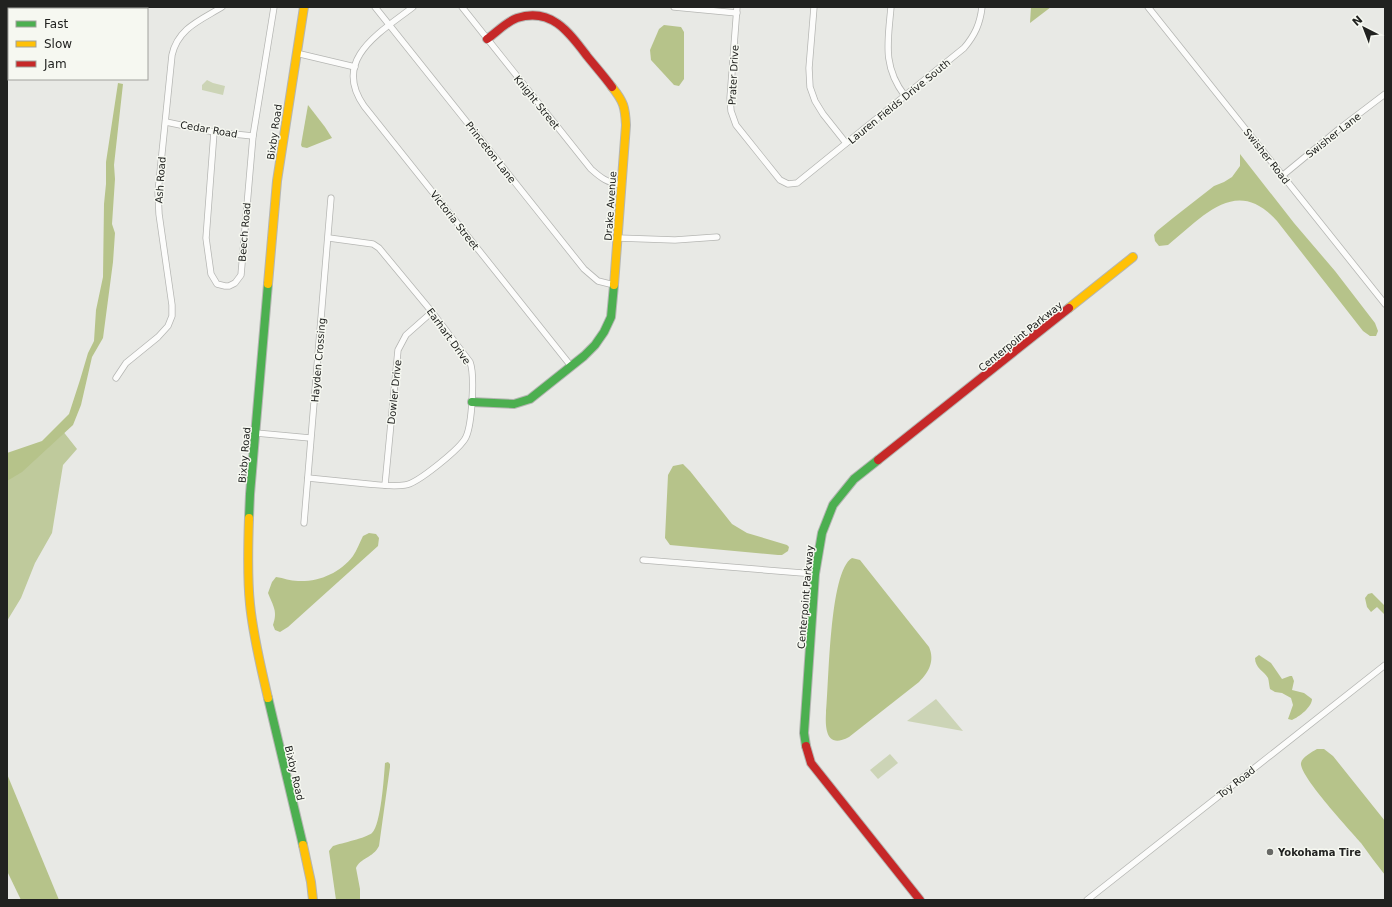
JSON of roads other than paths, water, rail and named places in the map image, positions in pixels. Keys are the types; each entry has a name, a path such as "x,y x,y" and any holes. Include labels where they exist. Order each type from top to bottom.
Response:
{"street":[{"name":"Ash Road","path":"116,378 126,363 158,337 168,326 172,316 172,305 158,206 158,192 172,55 176,41 186,30 222,7"},
{"name":"Beech Road","path":"214,132 206,238 211,274 214,282 229,286 236,283 241,275 253,136 274,7"},
{"name":"Bixby Road","path":"304,7 277,181 248,540 248,584 258,656 309,869 313,900"},
{"name":"Princeton Lane","path":"375,7 584,269 598,281 614,286"},
{"path":"296,53 355,67 359,54 370,40 413,7"},
{"name":"Knight Street","path":"462,7 591,169 603,179 621,185"},
{"path":"674,7 737,14"},
{"name":"Prater Drive","path":"737,7 730,98 731,111 736,125 780,180 788,184 796,183"},
{"path":"814,7 809,68 810,87 815,101 823,114 846,143"},
{"path":"890,7 888,42 890,68 895,80 905,96"},
{"name":"Lauren Fields Drive South","path":"796,183 964,48 973,38 979,26 982,7"},
{"name":"Swisher Road","path":"1148,7 1231,109 1282,176 1385,304"},
{"name":"Drake Avenue","path":"472,402 514,404 530,399 595,345 604,332 611,317 626,125 625,110 622,100 570,34 554,20 545,16 532,15 522,17 510,22 487,39"},
{"name":"Victoria Street","path":"355,67 353,81 364,106 571,366"},
{"name":"Swisher Lane","path":"1282,176 1339,129 1385,94"},
{"name":"Cedar Road","path":"166,122 214,132 253,136"},
{"name":"Hayden Crossing","path":"304,523 310,438 329,238 331,198"},
{"path":"618,238 675,240 717,237"},
{"name":"Earhart Drive","path":"308,478 385,485 406,485 412,483 460,446 468,433 472,402 472,368 470,362 432,312 379,248 373,244 329,238"},
{"name":"Centerpoint Parkway","path":"920,900 811,763 806,748 804,733 816,574 822,533 836,499 854,479 1133,258"},
{"name":"Dowler Drive","path":"385,485 398,350 406,335 432,312"},
{"path":"256,433 310,438"},
{"path":"643,560 816,574"},
{"name":"Toy Road","path":"1087,900 1385,665"}],"place":[{"name":"Yokohama Tire","path":"1270,852"}]}
